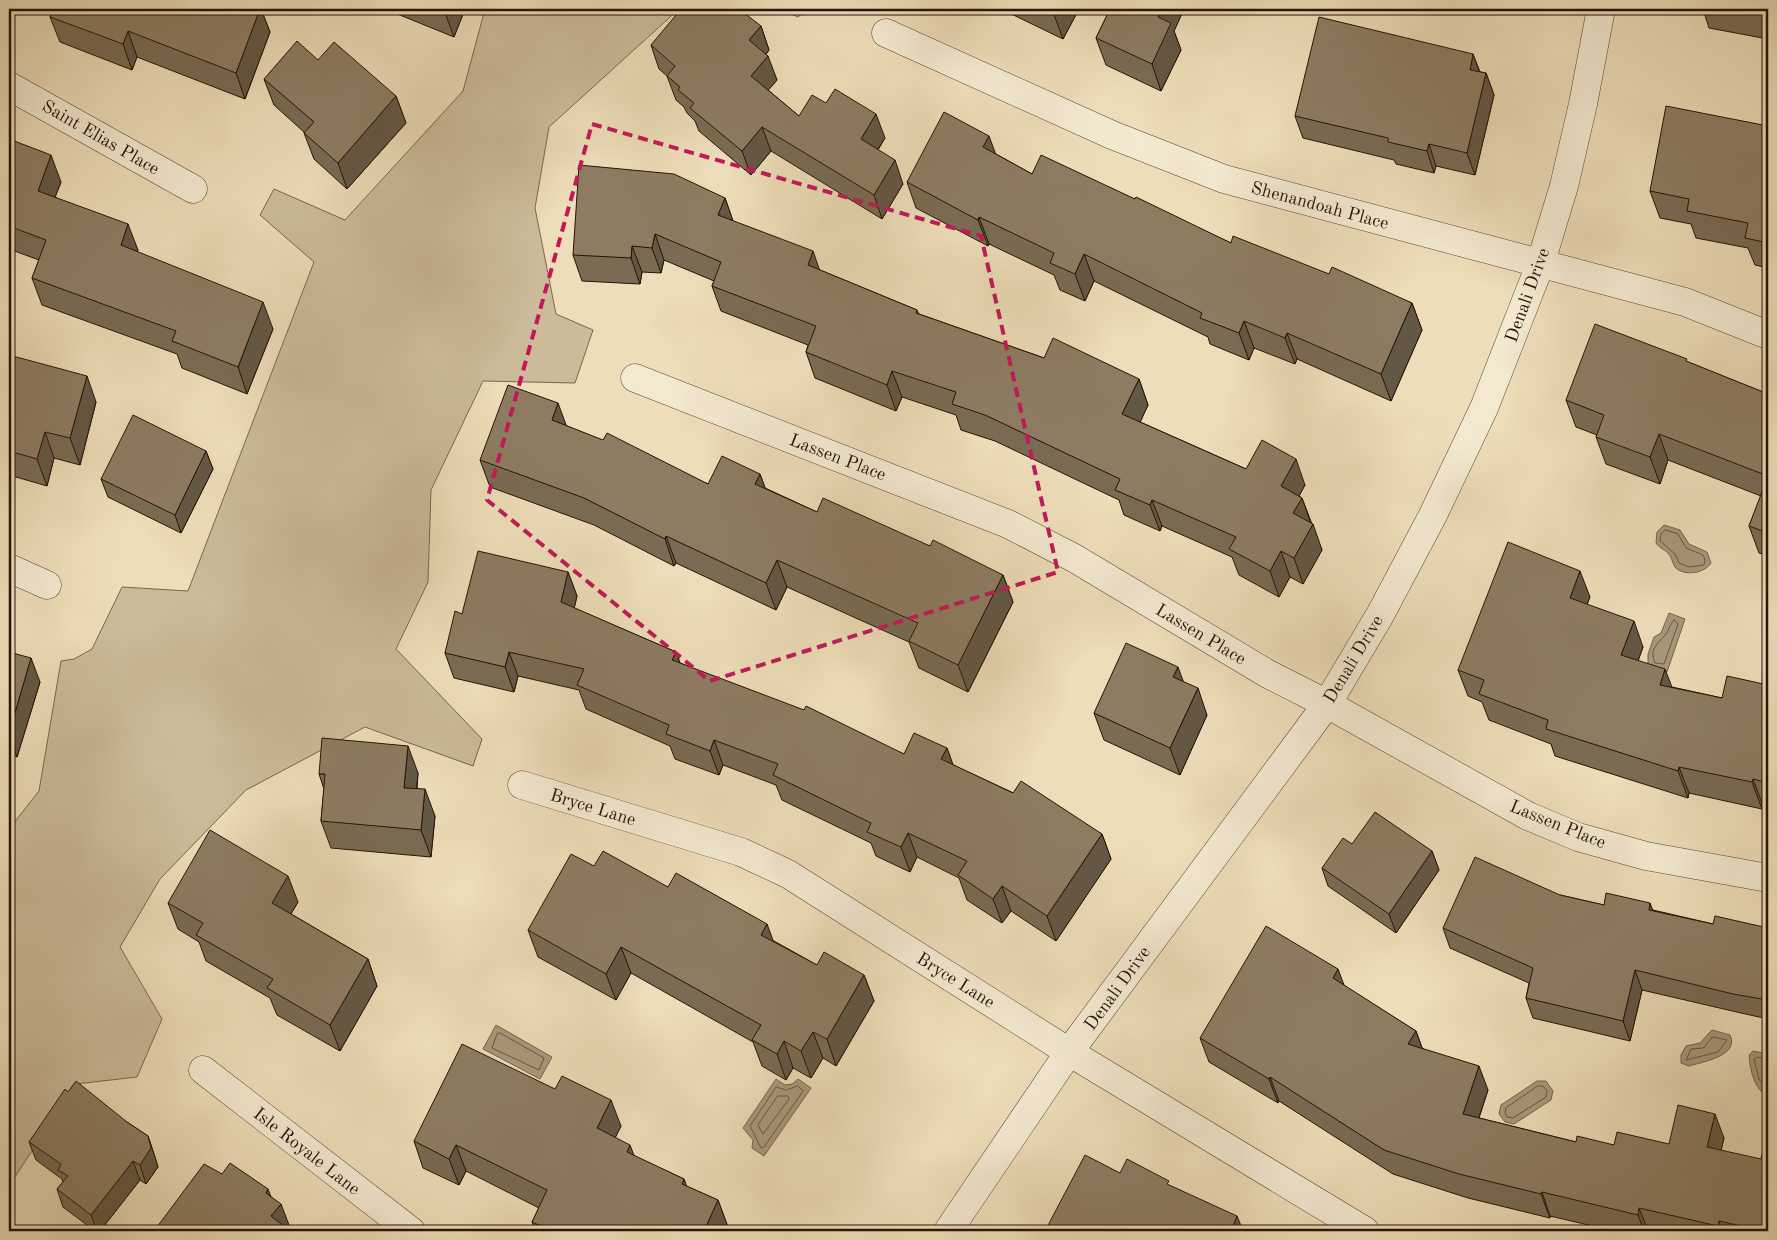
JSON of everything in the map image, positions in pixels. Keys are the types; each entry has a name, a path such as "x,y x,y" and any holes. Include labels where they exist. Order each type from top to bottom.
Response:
{"street":[{"name":"Denali Drive","path":"948,1231 1069,1052 1327,704 1380,615 1432,515 1484,408 1540,265 1568,168 1583,104 1601,9"},
{"name":"Shenandoah Place","path":"886,33 1112,135 1224,179 1540,265 1685,302 1768,335"},
{"name":"Saint Elias Place","path":"9,86 193,189"},
{"name":"Lassen Place","path":"635,378 1008,524 1074,558 1268,674 1327,704 1528,816 1578,836 1646,856 1768,878"},
{"path":"9,568 47,585"},
{"name":"Bryce Lane","path":"522,785 741,852 788,874 1069,1052 1365,1231"},
{"name":"Isle Royale Lane","path":"203,1070 411,1231"}],"highlighted area":[{"path":"592,124 981,236 1058,572 710,681 487,500"}],"shaded area":[{"path":"485,9 679,9 549,127 535,208 556,314 593,330 575,383 483,381 431,490 428,582 396,649 482,739 473,766 365,727 246,790 160,879 120,947 162,1019 137,1077 76,1084 9,1186 9,829 39,791 61,661 74,659 92,649 122,587 188,591 314,262 260,215 274,189 345,220 463,91"},
{"path":"780,9 808,9 798,17"}],"water":[{"path":"1664,525 1680,530 1689,544 1707,552 1711,563 1704,569 1689,573 1675,567 1669,555 1656,543 1657,532"},
{"path":"1669,613 1685,619 1667,672 1648,666 1648,654 1654,637 1661,633"},
{"path":"496,1025 552,1057 540,1079 483,1049"},
{"path":"1712,1030 1730,1035 1732,1042 1730,1048 1725,1053 1710,1060 1689,1066 1681,1063 1681,1055 1686,1046 1700,1043"},
{"path":"1753,1051 1768,1054 1768,1096 1756,1084 1750,1066 1749,1055"},
{"path":"776,1079 785,1085 792,1084 798,1079 811,1088 764,1156 752,1148 753,1140 743,1128"},
{"path":"1537,1081 1546,1081 1553,1091 1551,1100 1514,1124 1505,1122 1499,1114 1501,1105"}],"building":[{"path":"53,9 260,9 236,73 128,31 123,44 50,17"},
{"path":"681,9 739,9 761,26 749,40 768,56 751,76 799,116 812,95 826,103 835,89 876,114 861,139 895,160 874,195 762,127 742,151 690,108 694,103 678,90 680,87 667,76 675,66 651,45"},
{"path":"1110,9 1162,9 1158,17 1171,23 1152,64 1096,38"},
{"path":"1740,9 1768,9 1768,14"},
{"path":"1319,17 1473,54 1470,70 1486,73 1467,153 1429,144 1427,151 1388,142 1388,138 1295,116"},
{"path":"297,41 318,60 334,42 396,96 338,163 304,133 314,122 264,79"},
{"path":"1666,106 1768,126 1768,243 1745,238 1748,223 1687,211 1689,199 1650,191"},
{"path":"944,112 989,136 983,147 1032,174 1041,155 1135,199 1136,197 1231,243 1233,236 1329,274 1332,267 1412,303 1381,374 1287,333 1285,338 1244,321 1239,333 1200,318 1202,313 1084,254 1075,274 1050,263 1054,253 979,217 978,220 907,182"},
{"path":"9,139 51,155 38,191 128,224 121,245 263,302 238,367 172,341 176,331 32,278 46,240 9,226"},
{"path":"579,165 674,174 725,198 718,215 813,251 808,265 917,310 916,313 1044,358 1053,338 1139,379 1122,414 1246,469 1262,440 1296,459 1281,486 1302,498 1293,513 1313,524 1294,558 1281,551 1270,571 1229,549 1236,537 1152,500 1150,505 1115,490 1120,479 985,415 952,404 956,392 892,371 887,385 806,352 816,326 712,286 721,262 655,234 652,248 632,246 631,258 573,255"},
{"path":"1595,324 1687,359 1686,361 1768,394 1768,476 1659,434 1650,457 1596,437 1604,415 1566,400"},
{"path":"9,355 87,376 70,438 45,432 37,459 9,451"},
{"path":"508,385 558,403 552,420 603,440 607,433 708,484 722,456 760,474 755,484 817,512 823,498 930,546 933,540 1003,575 958,665 909,641 918,623 777,560 766,583 666,536 665,539 584,498 480,460"},
{"path":"133,415 206,451 175,515 101,479"},
{"path":"1768,476 1768,533 1749,526"},
{"path":"1508,542 1580,571 1570,598 1634,621 1621,655 1665,669 1660,685 1722,698 1727,676 1768,685 1768,783 1753,779 1752,782 1679,767 1678,771 1546,729 1548,720 1479,694 1484,680 1458,670"},
{"path":"478,551 568,572 561,602 676,652 672,660 804,710 806,706 904,754 914,733 947,748 941,759 1013,793 1021,781 1102,834 1047,916 1002,886 993,899 958,875 967,861 908,833 901,847 867,832 871,823 773,775 778,764 714,740 710,751 666,734 669,725 577,685 584,669 509,652 505,667 445,653 455,611 462,614"},
{"path":"1126,643 1178,667 1173,677 1198,688 1170,748 1094,713"},
{"path":"9,652 31,658 9,733"},
{"path":"322,738 408,746 404,788 425,789 421,830 321,821 325,774 319,774"},
{"path":"1375,812 1432,851 1389,914 1322,868 1343,838 1352,844"},
{"path":"210,830 288,876 272,903 368,959 330,1025 267,988 273,979 196,935 203,923 168,903"},
{"path":"603,851 668,887 676,873 767,924 761,935 817,965 824,952 864,975 827,1039 813,1032 801,1051 784,1041 777,1054 752,1040 761,1025 621,947 606,974 528,930 571,854 594,866"},
{"path":"1475,857 1560,895 1604,905 1606,893 1650,903 1649,910 1713,924 1715,916 1768,928 1768,1000 1733,994 1635,970 1623,1021 1526,998 1533,968 1443,928"},
{"path":"1266,926 1338,969 1333,978 1416,1031 1408,1044 1479,1066 1463,1114 1576,1142 1577,1136 1614,1145 1617,1132 1669,1144 1678,1105 1715,1114 1707,1147 1761,1159 1762,1154 1768,1155 1768,1231 1719,1221 1718,1226 1639,1208 1638,1215 1459,1174 1384,1150 1270,1077 1269,1079 1200,1038"},
{"path":"462,1044 555,1089 562,1076 611,1100 597,1128 630,1145 627,1152 684,1179 682,1184 718,1200 704,1231 552,1231 532,1222 547,1190 456,1145 449,1159 414,1141"},
{"path":"76,1081 127,1122 148,1136 151,1148 140,1165 133,1161 91,1215 57,1189 68,1176 58,1170 61,1164 29,1142 65,1089 68,1092"},
{"path":"1085,1155 1120,1173 1127,1159 1169,1181 1167,1184 1237,1216 1233,1226 1243,1231 1045,1231"},
{"path":"230,1163 268,1189 266,1193 281,1204 271,1216 290,1231 154,1231 204,1164 222,1174"}]}
